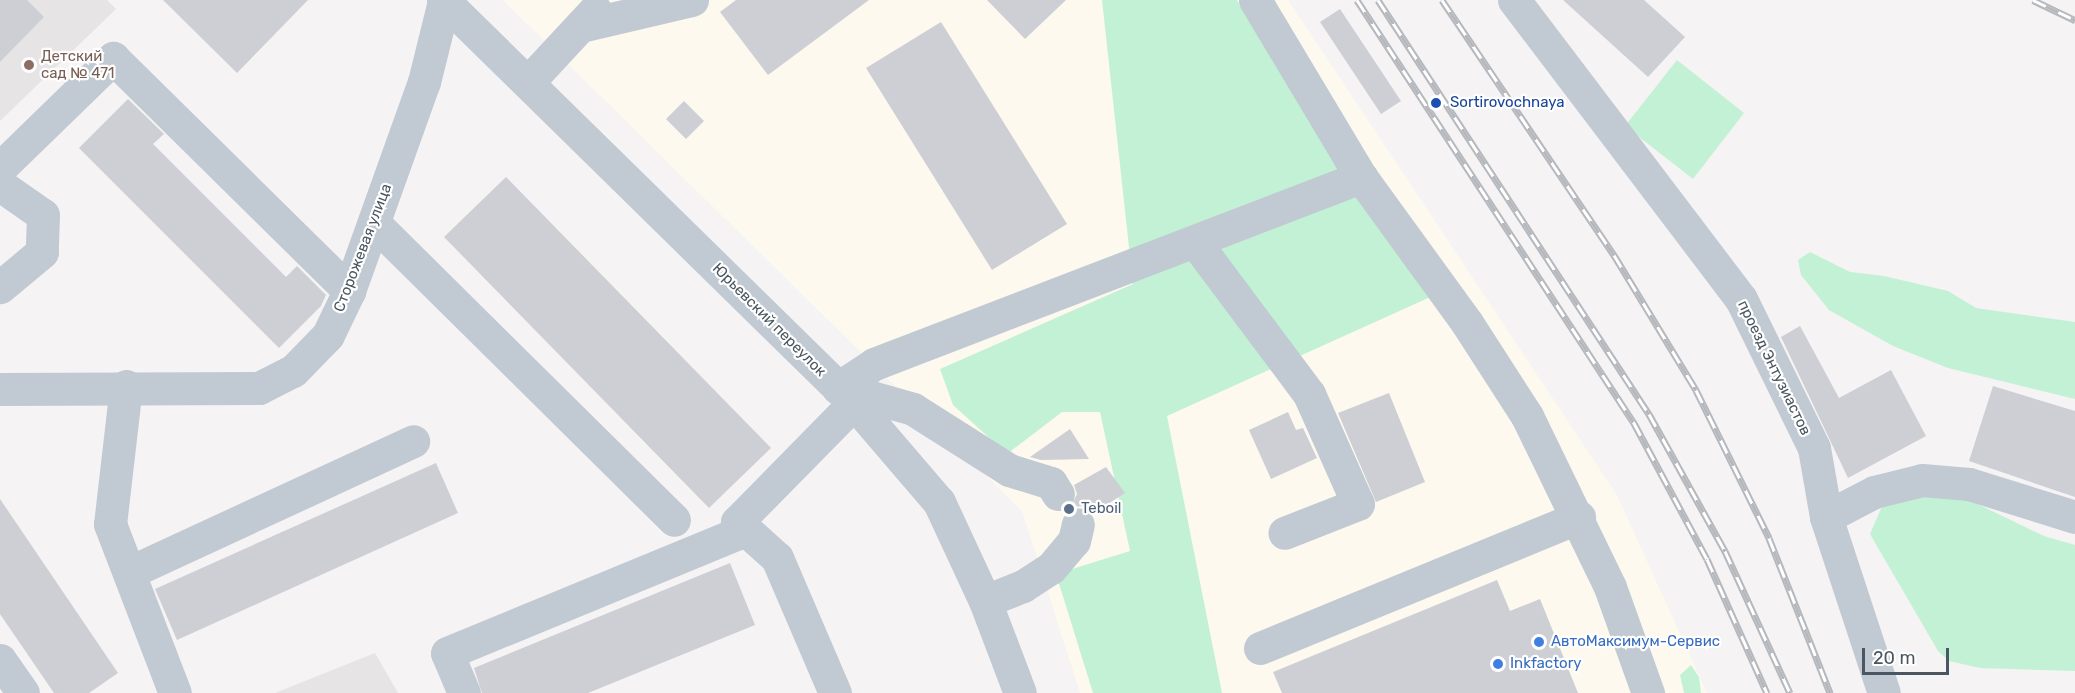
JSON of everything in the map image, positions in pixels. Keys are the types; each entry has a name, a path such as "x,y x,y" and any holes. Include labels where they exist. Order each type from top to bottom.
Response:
{"street":[{"path":"529,81 604,0"},
{"path":"580,26 692,0"},
{"path":"1255,0 1361,177 1467,323 1527,416 1579,517 1610,587 1648,693"},
{"name":"проезд Энтузиастов","path":"1514,0 1741,299 1814,448 1826,517 1884,693"},
{"name":"Юрьевский переулок","path":"443,1 529,81 846,396 939,502 985,601 1020,693"},
{"name":"Сторожевая улица","path":"0,389 126,386 259,388 293,371 328,334 349,291 424,82 443,1"},
{"path":"0,168 113,58 349,291"},
{"path":"826,690 777,558 737,522 874,364 1196,243 1361,177"},
{"path":"0,185 43,215 42,252 0,287"},
{"path":"374,223 674,520"},
{"path":"1196,243 1309,394 1358,504 1284,533"},
{"path":"126,386 110,524 175,693"},
{"path":"846,396 913,409 1009,470 1051,483 1058,494"},
{"path":"130,572 413,441"},
{"path":"1826,517 1874,492 1922,480 1969,484 2075,517"},
{"path":"1260,648 1579,517"},
{"path":"985,601 1023,586 1051,568 1074,541 1078,524"},
{"path":"464,693 447,653 746,530"},
{"path":"0,660 23,693"}],"shaded area":[{"name":"Детский сад № 471","path":"0,0 107,0 116,9 0,121"},
{"path":"503,0 1288,0 1617,495 1707,693 1080,693 1022,511"},
{"path":"375,653 398,693 275,693"}],"green space":[{"path":"1102,0 1237,0 1338,157 1437,294 1167,416 1222,693 1093,693 1056,574 1130,551 1100,412 1062,412 1007,454 953,405 940,369 1133,284"},
{"path":"1677,60 1744,113 1693,179 1625,126"},
{"path":"1810,252 1850,272 1884,276 1948,291 1976,308 2075,322 2075,399 1948,368 1893,346 1829,310 1801,275 1798,260"},
{"path":"1944,488 2044,536 2075,545 2075,671 1980,668 1949,661 1938,651 1870,534 1883,504"},
{"path":"1691,665 1699,677 1701,693 1684,693 1680,675"}],"building":[{"path":"0,0 27,0 44,17 0,62"},
{"path":"163,0 308,0 237,73"},
{"path":"736,0 869,0 768,75 720,12"},
{"path":"987,0 1066,0 1025,39"},
{"path":"1563,0 1644,0 1685,37 1648,77"},
{"path":"1340,9 1401,101 1381,114 1320,22"},
{"path":"941,22 1067,224 992,270 866,68"},
{"path":"128,99 164,134 153,144 286,277 297,266 326,295 321,306 279,348 79,148"},
{"path":"684,101 704,121 686,139 666,119"},
{"path":"506,177 771,448 709,508 444,237"},
{"path":"1800,326 1839,398 1891,370 1926,436 1848,478 1781,337"},
{"path":"1993,386 2075,411 2075,497 1969,461"},
{"path":"1389,393 1425,482 1376,502 1338,413"},
{"path":"1288,412 1296,430 1303,428 1317,458 1271,479 1249,430"},
{"path":"1070,429 1089,459 1041,460 1030,457"},
{"path":"436,463 458,513 177,640 155,589"},
{"path":"1106,467 1125,493 1093,514 1083,506 1071,507 1077,494 1074,485"},
{"path":"0,499 118,673 89,693 54,693 0,614"},
{"path":"730,563 755,625 588,693 482,693 474,668"},
{"path":"1497,580 1510,611 1540,599 1578,693 1282,693 1273,672"}],"railway":[{"path":"1357,0 1634,423 1707,559 1767,693"},
{"path":"1378,0 1649,414 1725,551 1790,693"},
{"path":"1442,0 1614,255 1696,390 1769,538 1830,693"},
{"path":"2033,0 2075,20"}],"place":[{"name":"Детский сад № 471","path":"29,65"},
{"name":"Sortirovochnaya","path":"1436,103"},
{"name":"Teboil","path":"1069,509"},
{"name":"АвтоМаксимум-Сервиc","path":"1539,642"},
{"name":"Inkfactory","path":"1498,664"}]}
